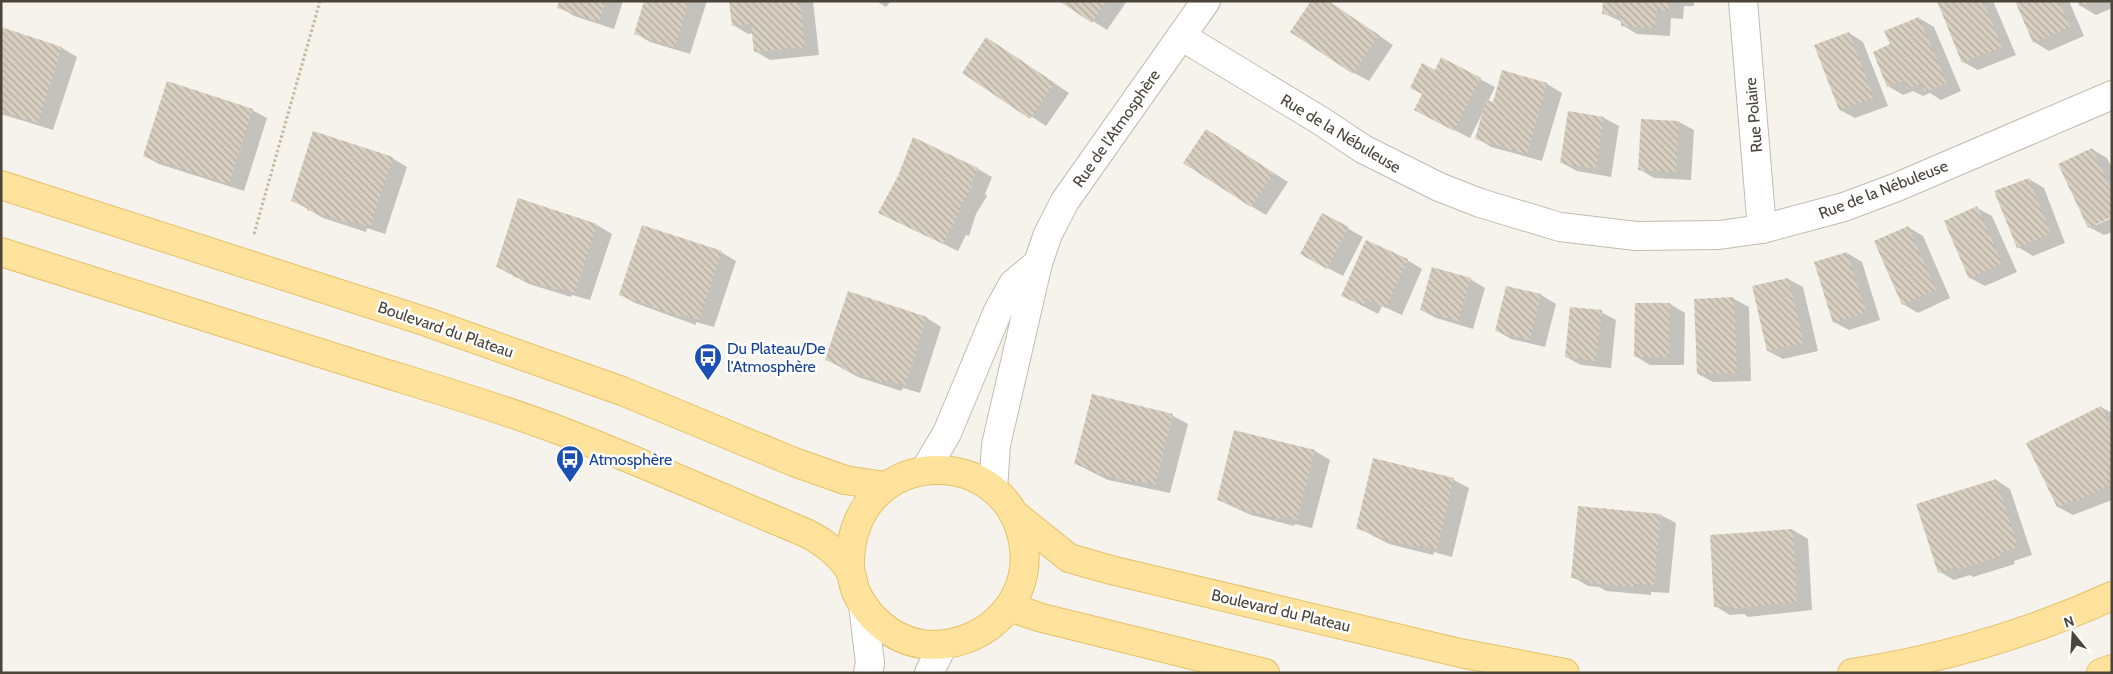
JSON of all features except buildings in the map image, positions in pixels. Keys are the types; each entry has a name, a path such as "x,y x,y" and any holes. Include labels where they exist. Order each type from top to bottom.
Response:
{"main road":[{"name":"Boulevard du Plateau","path":"1,185 427,322 613,388 794,462 845,480 885,486"},
{"path":"1,252 476,402 561,431 815,536 850,571"},
{"path":"925,470 949,470 972,477 993,489 1012,513 1021,531 1024,550 1024,570 1018,590 1009,607 996,622 980,634 962,642 942,645 919,644 897,636 878,623 863,605 854,589 850,571 849,551 856,523 871,499 885,486 905,476 925,470"},
{"name":"Boulevard du Plateau","path":"1012,513 1069,558 1131,575 1451,651 1564,673"},
{"path":"1852,673 1951,654 1986,644 2072,614 2112,596"},
{"path":"1009,607 1042,618 1265,673"},
{"path":"2101,673 2112,669"}],"street":[{"name":"Rue de l'Atmosphère","path":"993,489 998,437 1038,263 1048,234 1065,201 1206,1"},
{"name":"Rue Polaire","path":"1743,1 1762,229"},
{"name":"Rue de la Nébuleuse","path":"1181,36 1321,121 1363,149 1400,169 1480,203 1560,227 1596,233 1680,236 1719,235 1762,229 1844,207 1897,187 2112,95"},
{"path":"925,470 947,433 998,311 1013,284 1038,263"},
{"path":"863,605 870,663 868,673"},
{"path":"929,673 942,645"}],"path":[{"path":"246,263 320,1"}],"place":[{"name":"Du Plateau/De l'Atmosphère","path":"708,381"},
{"name":"Atmosphère","path":"570,483"}]}
